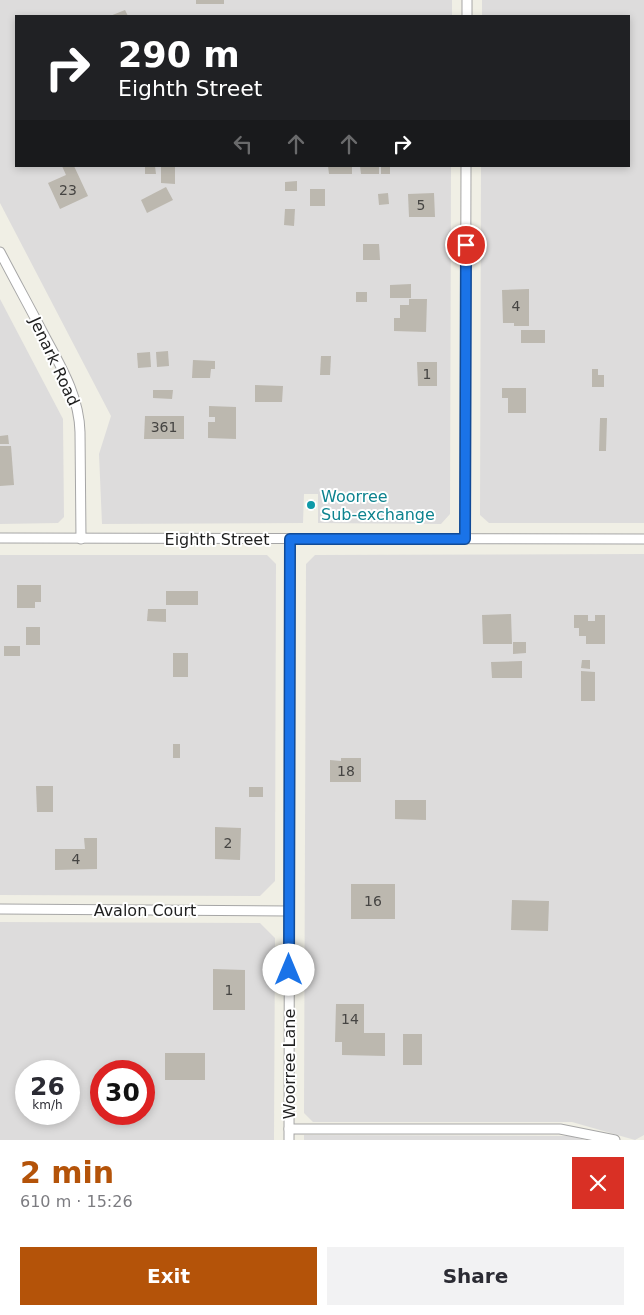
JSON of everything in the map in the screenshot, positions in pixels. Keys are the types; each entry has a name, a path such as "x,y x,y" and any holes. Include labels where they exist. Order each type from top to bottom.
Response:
{"street":[{"path":"467,0 467,15"},
{"path":"465,539 466,167"},
{"name":"Jenark Road","path":"0,252 64,374 76,402 80,418 81,538"},
{"name":"Eighth Street","path":"0,538 644,539"},
{"name":"Woorree Lane","path":"289,1140 290,539"},
{"name":"Avalon Court","path":"0,909 289,911"},
{"path":"289,1129 560,1129 615,1140"}],"shaded area":[{"path":"0,0 452,0 452,15 15,15 15,167 451,167 450,514 441,524 318,523 318,494 304,494 303,523 102,524 99,454 111,416 0,203"},
{"path":"482,0 644,0 644,523 489,523 480,515 481,167 630,167 630,15 482,15"},
{"path":"0,299 63,419 64,517 58,523 0,524"},
{"path":"644,554 644,1135 635,1140 572,1122 313,1122 304,1113 306,564 315,555"},
{"path":"0,555 267,555 276,564 275,881 260,896 0,895"},
{"path":"0,922 260,923 275,938 274,1140 0,1140"},
{"path":"304,1135 570,1136 585,1140 304,1140"}],"building":[{"path":"196,0 224,0 224,4 196,4"},
{"path":"125,10 128,15 112,15"},
{"path":"62,167 74,167 88,196 60,209 48,183 66,175"},
{"path":"145,167 155,167 156,174 145,174"},
{"path":"161,167 175,167 175,184 161,183"},
{"path":"328,167 352,167 352,174 329,174"},
{"path":"360,167 379,167 379,174 361,174"},
{"path":"381,167 390,167 390,174 381,174"},
{"path":"297,181 297,191 285,191 285,182"},
{"path":"166,187 173,200 147,213 141,200"},
{"path":"310,189 325,189 325,206 310,206"},
{"path":"388,193 389,204 379,205 378,194"},
{"path":"434,193 435,217 409,217 408,194"},
{"path":"285,209 295,209 294,226 284,225"},
{"path":"363,244 379,244 380,260 363,260"},
{"path":"411,284 411,298 390,298 390,285"},
{"path":"529,289 529,326 514,326 514,323 503,323 502,290"},
{"path":"356,292 367,292 367,302 356,302"},
{"path":"409,299 427,299 426,332 394,331 394,318 400,318 400,305 409,305"},
{"path":"521,330 545,330 545,343 521,343"},
{"path":"168,351 169,366 157,367 156,352"},
{"path":"150,352 151,367 138,368 137,353"},
{"path":"321,356 331,356 330,375 320,375"},
{"path":"193,360 215,361 215,369 211,369 210,378 192,378"},
{"path":"417,362 437,362 437,386 418,386"},
{"path":"592,369 598,369 598,375 604,375 604,387 592,387"},
{"path":"255,385 283,386 282,402 255,402"},
{"path":"502,388 526,388 526,413 508,413 508,398 502,398"},
{"path":"153,390 173,390 172,399 153,398"},
{"path":"209,406 236,407 236,439 208,438 208,422 215,422 215,417 209,417"},
{"path":"145,416 184,416 184,439 144,439"},
{"path":"600,418 607,418 606,451 599,451"},
{"path":"8,435 9,444 0,444 0,436"},
{"path":"0,446 11,446 14,485 0,486"},
{"name":"Woorree Sub-exchange","path":"307,500 315,500 315,510 307,510"},
{"path":"17,585 41,585 41,602 35,602 35,608 17,608"},
{"path":"166,591 198,591 198,605 166,605"},
{"path":"148,609 166,609 166,622 147,621"},
{"path":"511,614 512,644 483,644 482,615"},
{"path":"574,615 588,615 588,621 595,621 595,615 605,615 605,644 586,644 586,636 579,636 579,628 574,628"},
{"path":"26,627 40,627 40,645 26,645"},
{"path":"513,642 526,642 526,653 513,654"},
{"path":"4,646 20,646 20,656 4,656"},
{"path":"173,653 188,653 188,677 173,677"},
{"path":"582,660 590,660 590,669 581,668"},
{"path":"522,661 522,678 492,678 491,662"},
{"path":"581,671 595,672 595,701 581,701"},
{"path":"173,744 180,744 180,758 173,758"},
{"path":"341,758 361,758 361,782 330,782 330,760 341,761"},
{"path":"36,786 53,786 53,812 37,812"},
{"path":"249,787 263,787 263,797 249,797"},
{"path":"395,800 426,800 426,820 395,819"},
{"path":"215,827 241,828 240,860 215,859"},
{"path":"84,838 97,838 97,869 55,870 55,849 85,849"},
{"path":"351,884 395,884 395,919 351,919"},
{"path":"512,900 549,901 548,931 511,930"},
{"path":"213,969 245,970 245,1010 213,1010"},
{"path":"336,1004 364,1004 364,1033 385,1033 385,1056 342,1055 342,1042 335,1042"},
{"path":"403,1034 422,1034 422,1065 403,1065"},
{"path":"165,1053 205,1053 205,1080 165,1080"}],"place":[{"name":"Woorree Sub-exchange","path":"311,505"}],"route":[{"path":"289,970 290,539 465,539 466,245"}]}
